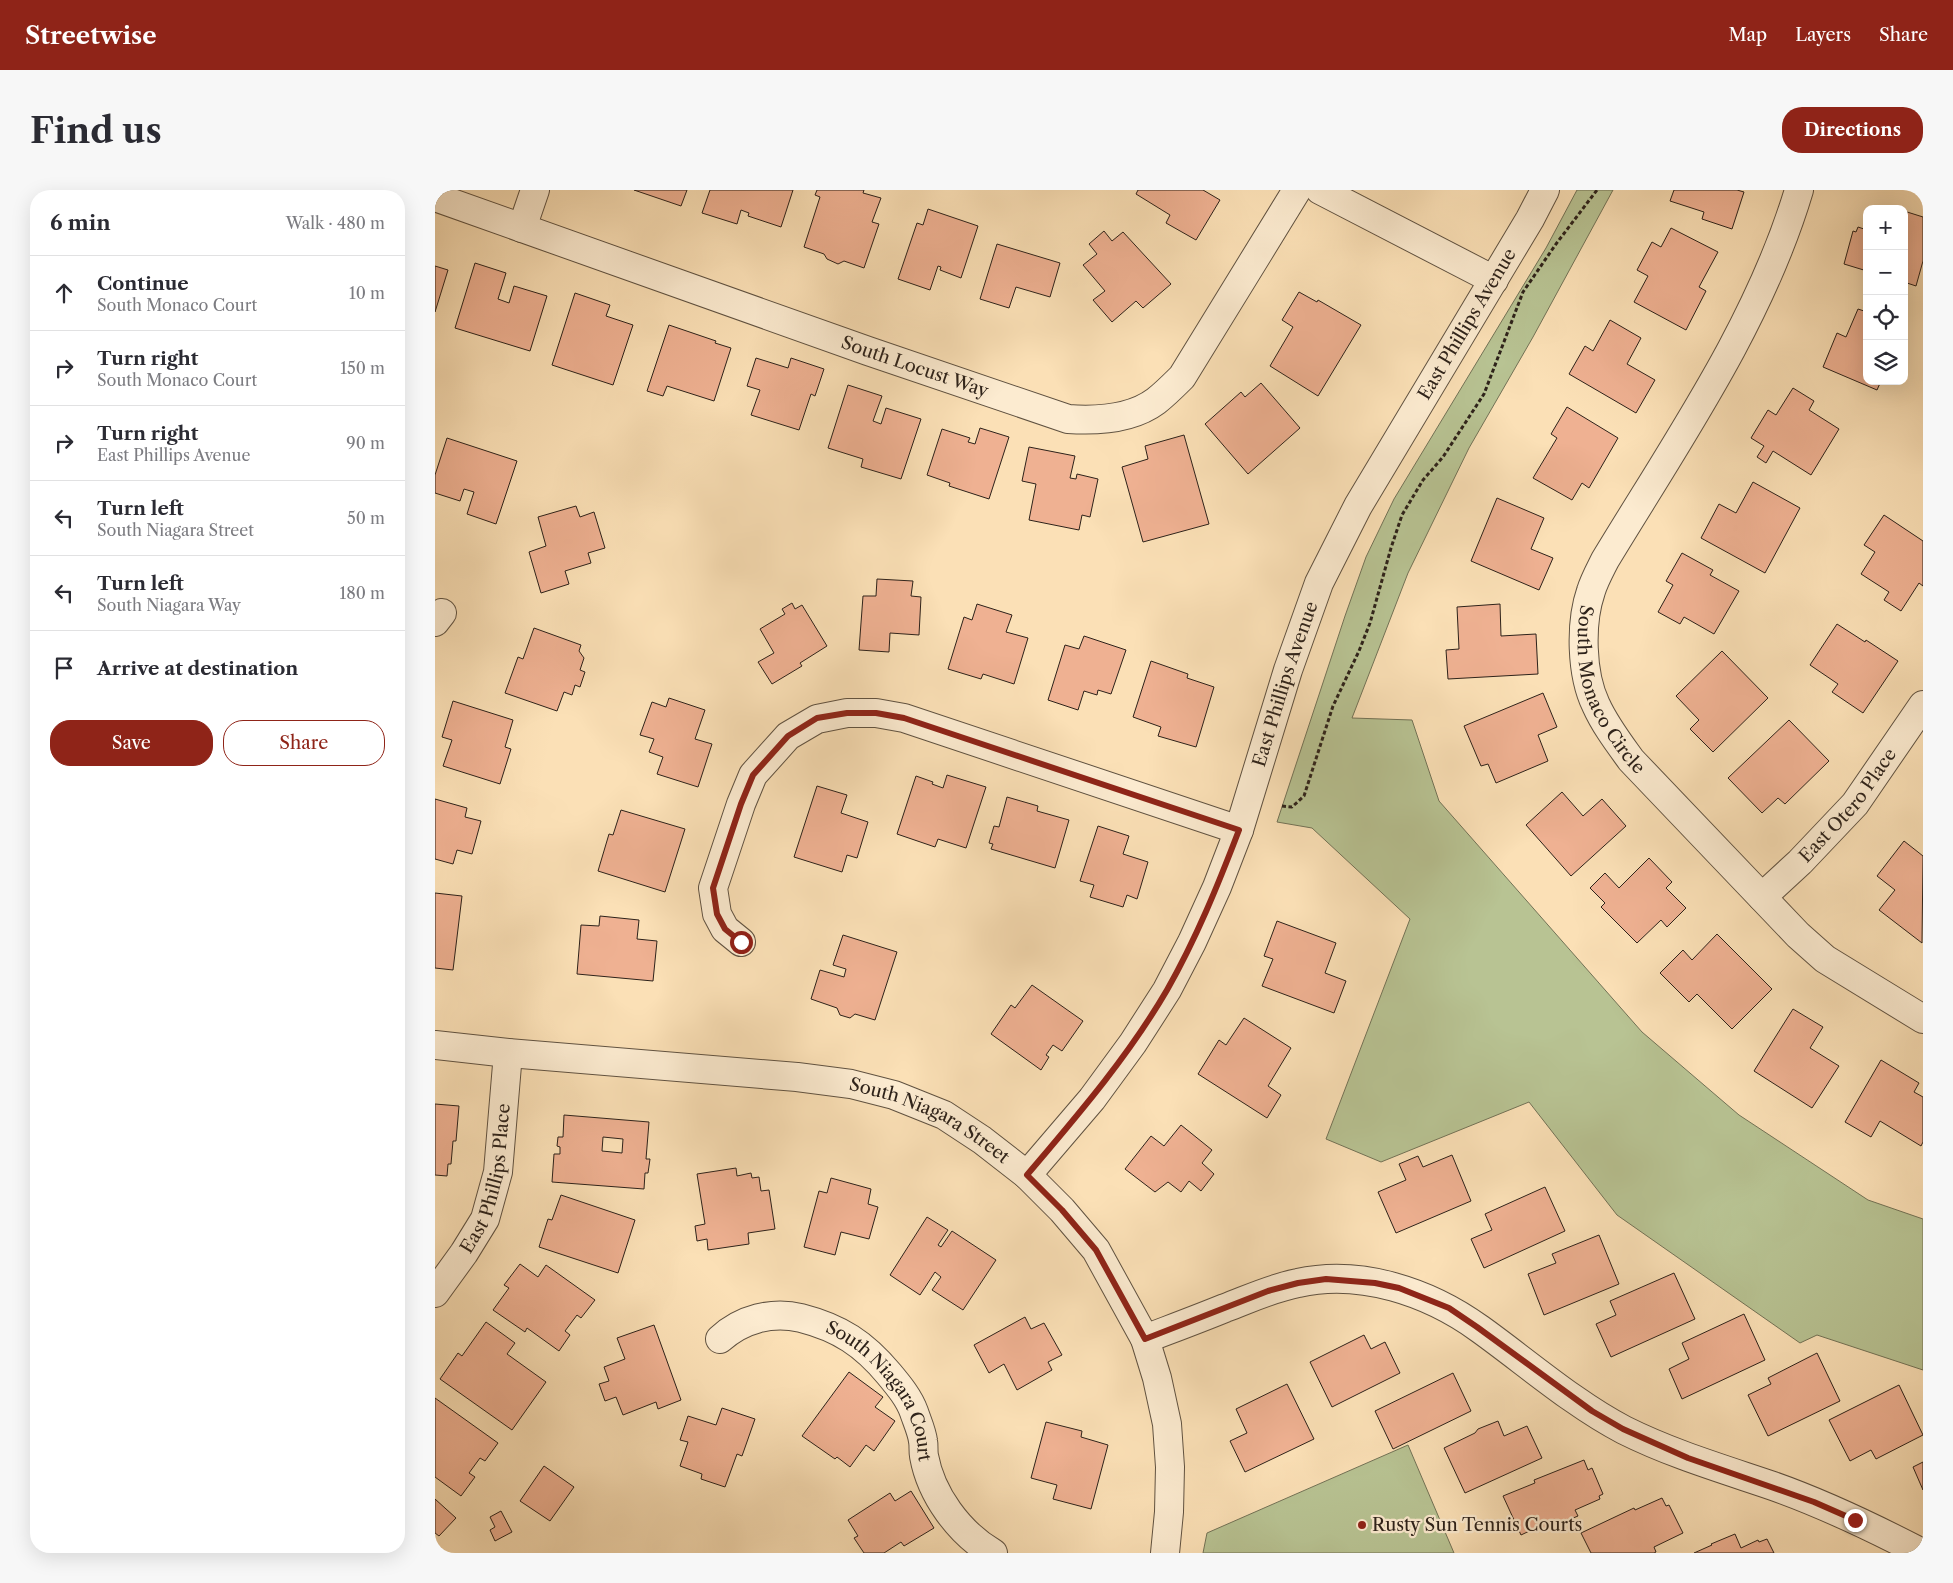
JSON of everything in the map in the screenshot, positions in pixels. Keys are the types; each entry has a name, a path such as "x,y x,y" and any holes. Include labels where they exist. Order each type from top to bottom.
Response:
{"street":[{"path":"522,228 535,190"},
{"name":"South Locust Way","path":"435,197 895,361 1069,419 1089,420 1113,417 1143,409 1156,402 1182,377 1297,190"},
{"path":"1320,190 1494,280"},
{"name":"East Phillips Avenue","path":"1027,1175 1092,1099 1133,1042 1167,990 1193,942 1214,895 1239,830 1288,670 1319,583 1358,506 1494,280 1545,190"},
{"name":"South Monaco Circle","path":"1799,190 1774,262 1745,325 1605,560 1591,592 1585,623 1584,649 1587,678 1595,703 1610,732 1631,760 1798,935 1825,959 1923,1019"},
{"name":"East Otero Place","path":"1762,897 1800,862 1855,804 1923,705"},
{"path":"741,942 725,929 717,914 713,888 741,804 753,775 788,736 817,718 847,713 866,713 904,718 1239,830"},
{"name":"South Niagara Street","path":"435,1045 508,1053 797,1077 860,1086 894,1095 944,1115 982,1140 1027,1175 1062,1210 1096,1250 1145,1339 1157,1378 1167,1424 1170,1476 1165,1553"},
{"name":"East Phillips Place","path":"435,1293 464,1253 485,1219 498,1172 508,1053"},
{"path":"1145,1339 1268,1291 1298,1283 1326,1279 1375,1283 1399,1288 1449,1308 1592,1411 1623,1429 1688,1458 1814,1502 1922,1553"},
{"name":"South Niagara Court","path":"720,1339 732,1328 748,1321 765,1317 790,1316 817,1322 844,1334 873,1354 901,1389 913,1410 923,1440 924,1457 937,1493 947,1512 965,1531 993,1553"}],"path":[{"path":"1282,806 1291,807 1304,796 1333,706 1371,622 1402,515 1423,480 1443,458 1484,394 1523,292 1597,190"}],"green space":[{"path":"1577,190 1613,190 1533,337 1469,448 1408,573 1352,718 1412,720 1439,801 1642,1032 1739,1115 1868,1200 1923,1219 1923,1370 1817,1335 1800,1343 1617,1215 1529,1102 1381,1162 1326,1139 1410,919 1312,828 1277,822 1366,557 1394,499 1546,248"},
{"name":"Rusty Sun Tennis Courts","path":"1408,1445 1454,1553 1203,1553 1207,1533"}],"building":[{"path":"634,190 687,190 681,206"},
{"path":"710,190 793,190 781,227 748,216 749,213 741,210 737,224 702,213"},
{"path":"817,190 864,190 863,193 881,198 872,222 879,224 864,268 844,261 838,264 827,259 824,254 804,247 820,197 815,195"},
{"path":"1138,190 1203,190 1220,200 1196,240 1166,223 1170,215 1136,194"},
{"path":"1674,190 1737,190 1744,192 1732,229 1702,219 1704,212 1670,201"},
{"path":"928,209 978,226 961,278 940,270 941,267 938,266 930,290 898,279 917,223 923,225"},
{"path":"1908,212 1923,217 1923,261 1916,286 1908,283"},
{"path":"1858,227 1863,229 1863,270 1844,264 1853,231 1856,232"},
{"path":"1671,228 1718,252 1699,287 1706,291 1686,330 1634,302 1648,276 1637,270 1652,242 1661,247"},
{"path":"1104,231 1112,241 1123,232 1171,284 1143,308 1136,301 1112,322 1093,300 1105,291 1083,265 1097,254 1089,244"},
{"path":"997,244 1060,263 1050,297 1016,287 1009,308 980,299"},
{"path":"475,263 506,273 498,299 509,303 514,286 547,296 530,351 455,328"},
{"path":"435,266 448,270 435,312"},
{"path":"1299,292 1317,302 1318,300 1361,325 1318,396 1270,366 1293,327 1282,320"},
{"path":"575,293 610,305 606,316 633,325 613,385 552,365"},
{"path":"1858,309 1863,311 1863,384 1823,367 1837,333 1846,337"},
{"path":"1610,320 1641,338 1627,364 1655,380 1636,413 1569,374 1585,346 1593,351"},
{"path":"669,325 731,348 714,401 667,386 663,396 647,391"},
{"path":"756,358 788,368 791,358 824,369 815,396 811,394 799,430 751,415 760,390 747,386"},
{"path":"1261,383 1300,428 1248,474 1205,424 1241,392 1245,397"},
{"path":"848,385 882,396 873,421 881,424 886,408 921,419 901,479 861,467 863,459 828,448"},
{"path":"1865,385 1879,385 1877,390"},
{"path":"1793,388 1814,401 1809,410 1839,429 1811,475 1773,451 1766,463 1757,457 1764,446 1751,438 1768,410 1776,415"},
{"path":"1567,407 1618,438 1589,488 1582,483 1572,500 1533,478 1557,438 1551,434"},
{"path":"980,428 1009,437 989,499 949,486 950,483 927,475 942,429 970,438 968,442 975,444"},
{"path":"1184,435 1209,524 1143,542 1122,467 1148,459 1145,446"},
{"path":"447,438 517,461 496,524 467,514 474,492 464,489 460,501 435,493 435,475"},
{"path":"1029,447 1075,456 1070,478 1076,479 1077,474 1098,479 1090,517 1082,515 1079,530 1029,520 1036,484 1022,481"},
{"path":"1753,482 1800,508 1765,573 1701,538 1719,504 1736,513"},
{"path":"1497,498 1544,518 1531,549 1553,558 1539,590 1471,561"},
{"path":"576,506 580,517 594,512 605,548 588,553 591,563 565,571 569,584 541,593 529,552 546,546 538,517"},
{"path":"1884,515 1923,541 1923,586 1919,583 1901,611 1884,600 1889,592 1861,574 1875,552 1864,545"},
{"path":"1682,553 1713,570 1710,575 1739,591 1714,634 1684,617 1680,624 1658,612 1673,585 1666,581"},
{"path":"877,579 913,581 911,596 921,597 919,635 890,633 889,652 859,650 863,596 876,596"},
{"path":"792,603 795,609 802,605 827,646 800,663 802,666 772,684 758,662 774,653 760,629 785,614 782,609"},
{"path":"977,604 1012,615 1006,632 1028,638 1014,684 983,674 981,679 948,669 964,617 972,620"},
{"path":"1500,604 1501,636 1536,634 1538,674 1448,679 1446,650 1459,649 1457,607"},
{"path":"1837,624 1898,661 1863,713 1832,692 1838,684 1810,665"},
{"path":"534,628 581,645 579,651 584,658 580,670 585,672 580,687 575,685 572,695 564,692 557,711 505,693 518,657 523,659"},
{"path":"1084,636 1126,650 1111,694 1098,690 1097,695 1084,691 1078,710 1048,700 1065,645 1079,649"},
{"path":"1722,651 1768,698 1713,752 1690,729 1699,720 1676,696"},
{"path":"1151,661 1188,674 1187,678 1214,687 1196,747 1158,736 1161,727 1133,717"},
{"path":"1543,693 1557,727 1538,735 1548,761 1496,783 1488,764 1481,766 1464,726"},
{"path":"669,698 705,710 695,739 712,744 698,787 657,774 663,757 649,752 654,739 640,735 652,702 666,707"},
{"path":"453,701 513,720 505,747 511,749 500,784 443,766 452,740 442,737"},
{"path":"1789,720 1829,761 1785,804 1778,798 1762,813 1728,778"},
{"path":"947,775 986,787 966,848 938,839 935,847 897,834 916,776 943,788"},
{"path":"817,786 847,795 841,813 868,822 857,858 847,855 842,872 794,857"},
{"path":"1562,792 1583,816 1602,799 1626,826 1571,876 1526,825"},
{"path":"1007,797 1038,806 1037,811 1069,820 1055,868 991,849 993,844 989,843 994,826 999,827"},
{"path":"435,799 467,808 465,817 481,821 472,854 457,850 453,864 435,859"},
{"path":"621,810 685,829 665,892 598,871 609,834 613,835"},
{"path":"1098,826 1129,836 1123,854 1148,862 1137,899 1127,895 1123,907 1090,897 1094,885 1080,881"},
{"path":"1904,841 1923,856 1922,943 1879,910 1895,890 1877,876"},
{"path":"1649,858 1672,882 1666,888 1686,908 1667,927 1661,920 1637,943 1601,907 1605,903 1590,888 1605,873 1619,888"},
{"path":"435,893 462,896 453,970 435,968"},
{"path":"600,916 639,920 637,939 657,941 653,981 577,974 581,925 599,926"},
{"path":"1277,921 1336,943 1325,973 1346,981 1334,1013 1262,986 1273,959 1264,956"},
{"path":"1717,934 1772,989 1732,1029 1697,994 1689,1002 1660,973 1683,950 1692,960"},
{"path":"843,935 897,952 875,1020 855,1014 850,1018 840,1015 837,1008 811,999 820,970 844,977 846,969 833,965"},
{"path":"1032,985 1083,1021 1062,1051 1053,1045 1046,1055 1049,1057 1041,1070 991,1034 1011,1005 1015,1008"},
{"path":"1793,1009 1823,1027 1810,1048 1839,1066 1812,1108 1754,1071"},
{"path":"1244,1018 1291,1048 1268,1086 1281,1095 1267,1118 1198,1074 1219,1040 1226,1045"},
{"path":"1881,1060 1919,1083 1914,1092 1923,1097 1923,1142 1921,1146 1880,1121 1871,1137 1845,1122"},
{"path":"435,1104 459,1106 456,1141 453,1141 451,1164 448,1164 447,1176 435,1175"},
{"path":"564,1115 649,1122 646,1159 650,1159 648,1173 645,1173 644,1189 552,1182 554,1154 560,1154 560,1147 557,1146 558,1137 563,1137","holes":["603,1137 623,1139 622,1153 602,1151"]},
{"path":"1181,1125 1212,1150 1202,1163 1214,1174 1201,1191 1189,1181 1181,1192 1168,1182 1155,1192 1125,1169 1151,1136 1164,1146"},
{"path":"1452,1155 1471,1201 1396,1233 1378,1192 1406,1180 1399,1164 1418,1156 1423,1167"},
{"path":"736,1168 737,1176 751,1173 752,1178 759,1177 761,1191 769,1190 775,1229 748,1233 749,1244 708,1250 707,1239 697,1241 695,1226 705,1224 697,1174"},
{"path":"831,1178 871,1189 868,1204 878,1207 869,1239 841,1232 835,1255 804,1247 819,1191 827,1193"},
{"path":"1545,1187 1565,1231 1484,1268 1471,1239 1492,1230 1485,1214"},
{"path":"561,1195 635,1220 618,1273 539,1247 548,1219 552,1220"},
{"path":"927,1217 948,1230 938,1245 941,1247 952,1231 996,1260 963,1310 932,1290 941,1277 935,1272 920,1295 890,1275"},
{"path":"1599,1235 1619,1284 1544,1315 1528,1274 1556,1263 1552,1254"},
{"path":"520,1264 538,1277 546,1265 595,1300 581,1318 577,1315 565,1331 570,1335 559,1351 527,1328 525,1332 493,1310 509,1288 504,1285"},
{"path":"1674,1273 1695,1319 1611,1357 1596,1324 1616,1315 1610,1301"},
{"path":"1744,1314 1765,1360 1682,1399 1669,1369 1689,1359 1682,1343"},
{"path":"1025,1317 1031,1329 1044,1323 1062,1355 1048,1362 1052,1370 1017,1390 1004,1364 989,1373 974,1345"},
{"path":"486,1322 515,1343 507,1354 546,1382 512,1430 440,1379 458,1353 462,1356"},
{"path":"654,1325 681,1400 658,1409 656,1402 623,1415 616,1397 605,1401 599,1384 609,1381 604,1367 625,1359 617,1338"},
{"path":"1364,1335 1371,1349 1385,1342 1400,1373 1332,1407 1310,1362"},
{"path":"1817,1353 1840,1401 1768,1436 1748,1395 1771,1384 1768,1378"},
{"path":"849,1372 883,1397 875,1407 895,1421 874,1451 866,1445 850,1467 802,1436"},
{"path":"1453,1373 1471,1411 1393,1449 1375,1411"},
{"path":"1287,1384 1314,1439 1245,1472 1230,1441 1247,1433 1236,1409"},
{"path":"1899,1385 1923,1435 1876,1459 1871,1450 1850,1461 1829,1420"},
{"path":"435,1398 498,1443 485,1461 480,1458 469,1473 475,1477 461,1496 435,1477"},
{"path":"722,1408 755,1419 742,1456 737,1454 725,1487 701,1479 702,1474 680,1466 688,1442 680,1440 688,1416 716,1425"},
{"path":"1498,1421 1504,1436 1527,1426 1542,1458 1465,1493 1444,1448 1475,1433 1478,1429"},
{"path":"1046,1422 1082,1431 1081,1437 1108,1445 1091,1509 1053,1499 1057,1485 1031,1478"},
{"path":"1584,1460 1588,1470 1592,1468 1603,1494 1599,1496 1600,1499 1575,1510 1578,1516 1542,1531 1540,1526 1521,1535 1503,1496 1535,1483 1534,1480"},
{"path":"1923,1462 1923,1490 1913,1467"},
{"path":"544,1466 574,1487 550,1521 520,1501"},
{"path":"911,1491 934,1528 904,1546 901,1542 884,1553 864,1553 854,1538 858,1536 848,1520 890,1493 895,1501"},
{"path":"1662,1498 1666,1506 1669,1505 1683,1533 1654,1547 1656,1552 1654,1553 1591,1553 1581,1533 1634,1508 1635,1510"},
{"path":"435,1499 456,1518 439,1536 435,1533"},
{"path":"501,1511 512,1532 495,1541 490,1530 495,1527 490,1517"},
{"path":"1735,1534 1741,1548 1758,1540 1759,1542 1767,1539 1774,1553 1694,1553 1711,1544"}],"place":[{"name":"Rusty Sun Tennis Courts","path":"1362,1525"}],"route":[{"path":"741,942 725,929 717,914 713,888 741,804 753,775 788,736 817,718 847,713 876,713 904,718 1239,830 1193,942 1167,990 1092,1099 1027,1175 1062,1210 1096,1250 1145,1339 1268,1291 1298,1283 1326,1279 1347,1280 1399,1288 1449,1308 1592,1411 1623,1429 1655,1445 1688,1458 1773,1486 1855,1520"}]}
